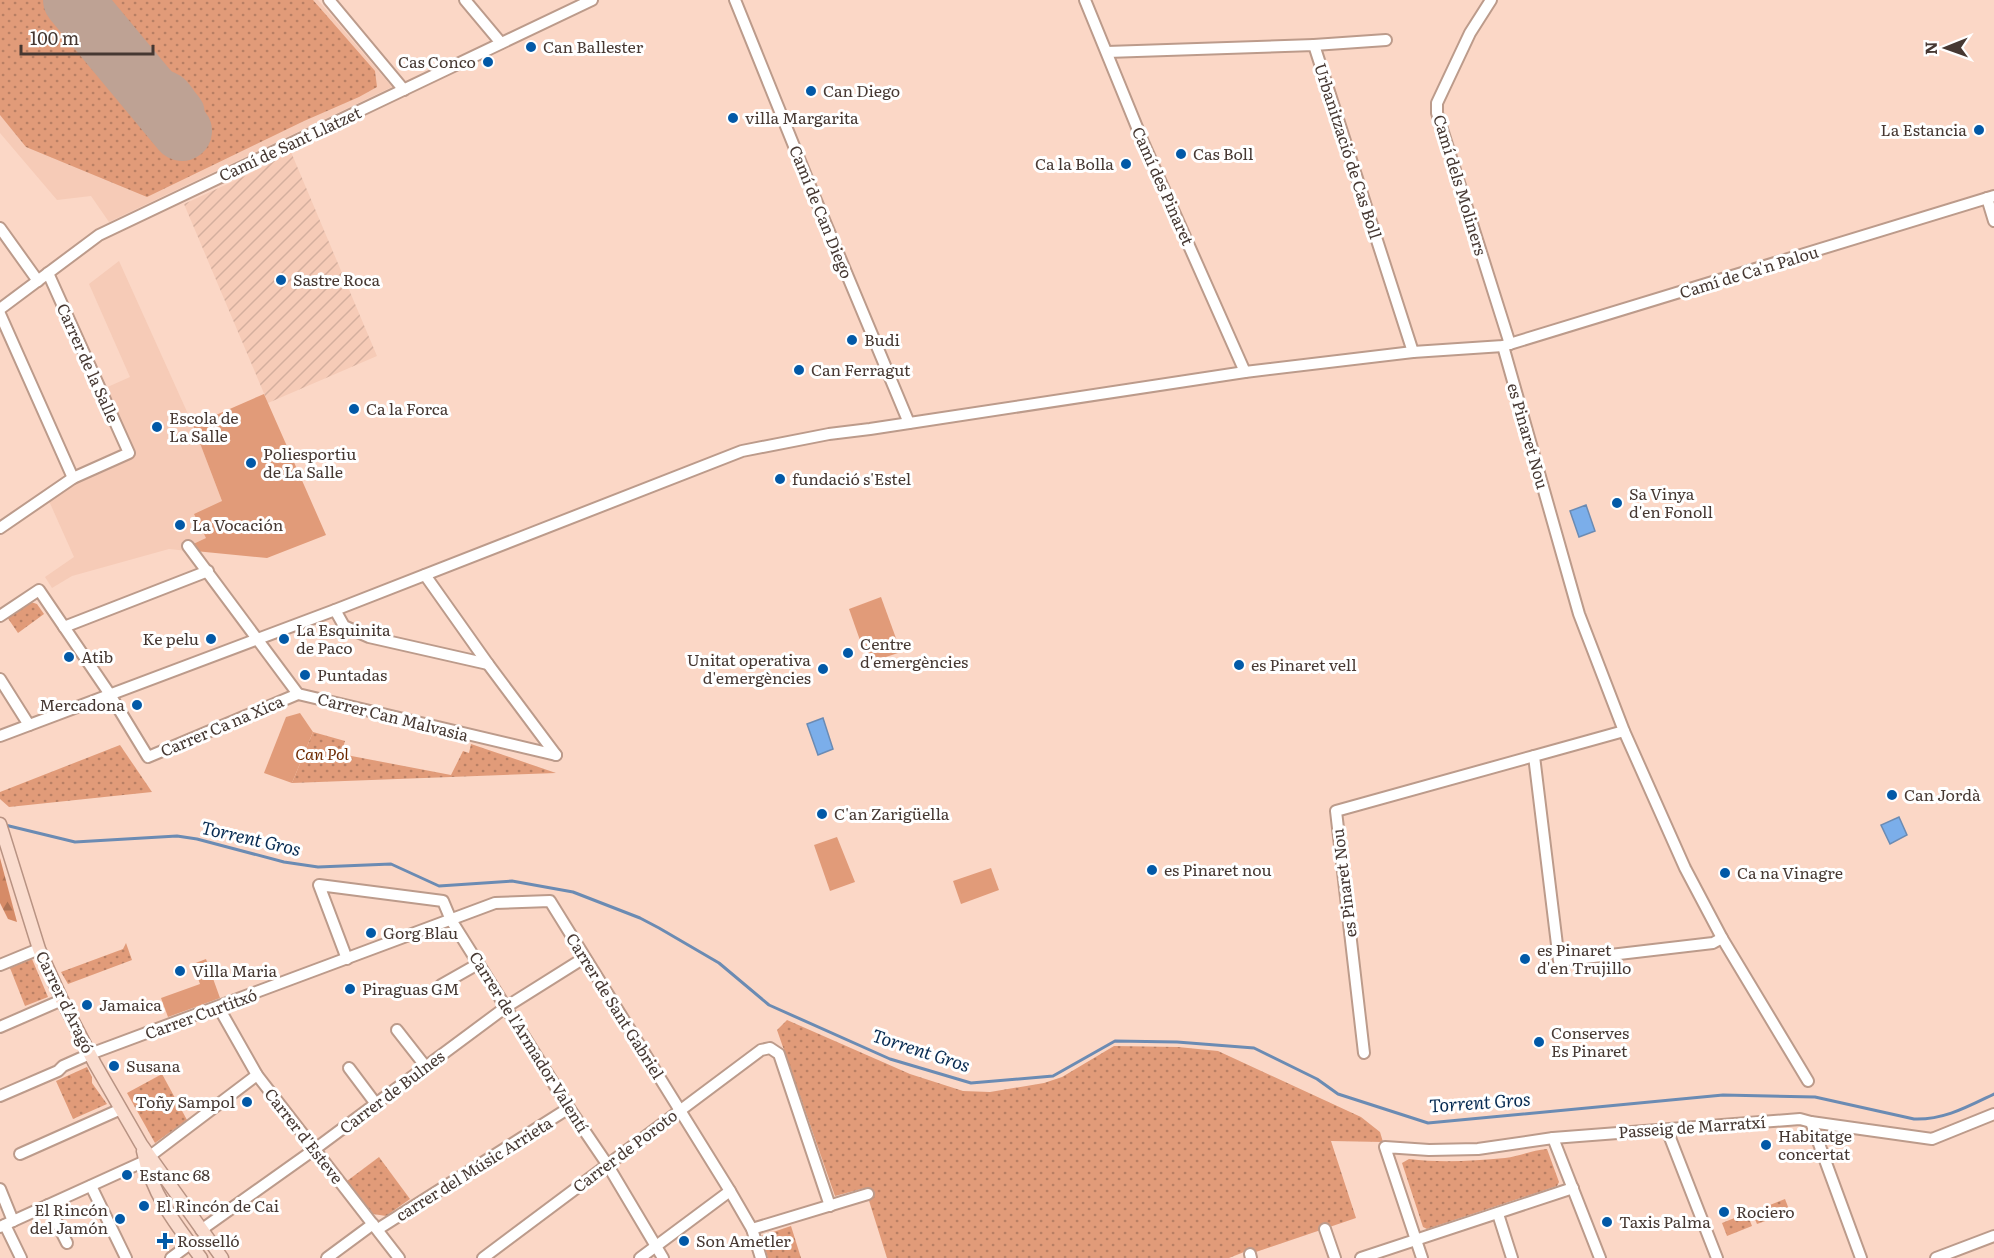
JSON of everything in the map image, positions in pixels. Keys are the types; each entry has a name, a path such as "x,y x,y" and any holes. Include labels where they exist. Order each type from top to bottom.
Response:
{"main road":[{"name":"Carrer d'Aragó","path":"0,824 39,949 62,1000 141,1144 147,1159 152,1184 161,1202 195,1251"},
{"name":"Carrer d'Aragó","path":"147,1159 222,1258"},
{"path":"195,1251 195,1242 201,1230"}],"street":[{"path":"329,0 404,90"},
{"path":"465,0 501,43"},
{"name":"Camí de Sant Llatzet","path":"0,309 99,235 592,0"},
{"name":"Camí de Can Diego","path":"735,0 814,198 909,423"},
{"name":"Camí des Pinaret","path":"1085,0 1143,142 1245,372"},
{"name":"Camí dels Moliners","path":"1491,0 1470,33 1437,103 1437,113 1506,345"},
{"path":"1314,45 1386,40"},
{"name":"Urbanització de Cas Boll","path":"1107,52 1314,45 1413,352"},
{"path":"1990,197 1994,221"},
{"name":"Camí de Ca'n Palou","path":"0,736 109,693 335,610 742,451 829,434 1245,372 1413,352 1506,345 1990,197"},
{"path":"0,228 38,281"},
{"name":"Carrer de la Salle","path":"48,273 129,453 73,478"},
{"path":"0,314 73,478 0,528"},
{"name":"es Pinaret Nou","path":"1506,345 1579,614 1623,731 1685,868 1722,938 1808,1082"},
{"name":"Carrer Can Malvasia","path":"188,546 298,694 556,755 488,664"},
{"path":"64,627 208,572"},
{"path":"425,575 488,664"},
{"path":"0,616 39,590 109,693"},
{"path":"335,610 344,627 369,637 488,664"},
{"path":"0,679 29,725"},
{"name":"Carrer Ca na Xica","path":"109,693 148,757 298,694"},
{"name":"es Pinaret Nou","path":"1364,1053 1336,811 1623,731"},
{"path":"1534,756 1559,962 1713,943 1722,938"},
{"name":"Carrer de l'Armador Valentí","path":"347,959 319,885 443,901 451,920 569,1108 607,1164 663,1258"},
{"name":"Carrer Curtitxó","path":"0,1096 58,1071 63,1066 90,1054 219,1008 495,903 550,901"},
{"name":"Carrer de Sant Gabriel","path":"550,901 753,1229 761,1258"},
{"path":"0,965 39,949"},
{"name":"Carrer de Bulnes","path":"201,1230 315,1149 506,1007 584,958"},
{"path":"441,985 478,963"},
{"path":"0,1027 62,1000"},
{"name":"Carrer d'Esteve","path":"219,1008 257,1075 399,1258"},
{"path":"397,1030 426,1067"},
{"name":"Carrer de Poroto","path":"483,1258 761,1050 770,1048 779,1054 830,1206"},
{"path":"349,1068 376,1104"},
{"path":"6,1225 147,1159 257,1075"},
{"path":"20,1154 121,1108"},
{"name":"carrer del Músic Arrieta","path":"327,1258 569,1108"},
{"name":"Passeig de Marratxí","path":"1416,1240 1385,1147 1429,1150 1478,1149 1553,1138 1800,1119 1932,1139 1994,1114"},
{"path":"1811,1122 1861,1258"},
{"path":"1667,1130 1717,1258"},
{"path":"1553,1138 1600,1258"},
{"path":"91,1185 126,1258"},
{"path":"1361,1258 1573,1188"},
{"path":"0,1189 6,1225 21,1258"},
{"path":"640,1258 730,1191"},
{"path":"753,1229 868,1194"},
{"path":"48,1205 67,1243"},
{"path":"1498,1214 1512,1258"},
{"path":"1325,1229 1335,1258"},
{"path":"1936,1258 1994,1236"},
{"path":"1416,1240 1422,1258"},
{"path":"171,1258 195,1251"}],"shaded area":[{"path":"0,0 318,0 392,87 109,222 91,196 57,200 0,133"},
{"name":"Sastre Roca","path":"291,152 377,356 268,403 184,204"},
{"name":"Escola de La Salle","path":"119,261 193,425 222,501 206,538 186,547 188,551 169,549 72,576 52,588 45,577 74,557 49,501 77,482 132,454 103,389 130,377 89,284"}],"green space":[{"path":"0,0 54,0 173,142 206,114 177,80 150,71 91,0 313,0 375,71 377,87 147,197 26,147 0,115"},
{"name":"Poliesportiu de La Salle","path":"264,394 326,535 267,558 195,551 191,545 206,538 194,514 222,501 193,425"},
{"path":"881,597 901,652 868,663 849,609"},
{"path":"31,602 37,604 44,614 18,633 7,617"},
{"path":"300,713 313,732 292,783 264,773 286,717"},
{"name":"Can Pol","path":"313,732 345,741 341,754 451,775 463,751 469,753 471,744 556,773 292,783"},
{"path":"120,745 152,792 9,807 0,799 0,792"},
{"path":"837,837 855,882 830,891 814,845"},
{"path":"0,858 17,922 8,919 0,903"},
{"path":"991,868 999,890 961,904 953,881"},
{"path":"126,943 132,960 68,984 61,972 123,949"},
{"path":"32,959 48,997 25,1006 10,968"},
{"path":"206,959 220,998 168,1017 161,998 200,984 193,964"},
{"path":"787,1020 910,1074 963,1091 990,1092 1044,1083 1062,1077 1114,1046 1178,1047 1218,1051 1361,1117 1380,1132 1383,1142 1331,1141 1356,1218 1250,1254 1244,1252 1229,1258 887,1258 865,1188 835,1196 777,1030"},
{"path":"87,1067 92,1083 107,1104 73,1119 56,1081"},
{"path":"162,1074 187,1120 155,1143 127,1093"},
{"path":"1547,1149 1559,1182 1557,1186 1427,1229 1423,1227 1402,1163 1409,1159 1457,1161 1505,1158"},
{"path":"379,1157 410,1199 386,1216 373,1214 347,1181"},
{"path":"1785,1199 1790,1212 1757,1224 1752,1212"},
{"path":"1747,1213 1752,1226 1727,1236 1722,1223"},
{"path":"791,1226 801,1258 768,1258 761,1236"}],"water":[{"path":"1586,505 1595,531 1579,537 1570,511"},
{"path":"823,718 833,749 818,755 807,724"},
{"path":"1899,817 1907,835 1890,844 1881,825"}],"waterway":[{"name":"Torrent Gros","path":"5,825 75,842 177,836 197,839 284,862 318,867 391,864 439,886 512,881 573,892 640,918 659,928 719,963 769,1005 890,1059 971,1083 1053,1076 1115,1041 1177,1042 1254,1048 1317,1079 1338,1094 1428,1123 1723,1095 1815,1097 1914,1119 1925,1119 1955,1112 1994,1094"}],"taxiway":[{"path":"131,68 169,83 178,89 192,110 190,122 178,129 164,124 158,116 153,97 131,68"}],"runway":[{"path":"73,0 182,131"}],"place":[{"name":"Can Ballester","path":"531,47"},
{"name":"Cas Conco","path":"488,62"},
{"name":"Can Diego","path":"811,91"},
{"name":"villa Margarita","path":"733,118"},
{"name":"La Estancia","path":"1979,130"},
{"name":"Cas Boll","path":"1181,154"},
{"name":"Ca la Bolla","path":"1126,164"},
{"name":"Sastre Roca","path":"281,280"},
{"name":"Budi","path":"852,340"},
{"name":"Can Ferragut","path":"799,370"},
{"name":"Ca la Forca","path":"354,409"},
{"name":"Escola de La Salle","path":"157,427"},
{"name":"Poliesportiu de La Salle","path":"251,463"},
{"name":"fundació s'Estel","path":"780,479"},
{"name":"Sa Vinya d'en Fonoll","path":"1617,503"},
{"name":"La Vocación","path":"180,525"},
{"name":"Ke pelu","path":"211,639"},
{"name":"La Esquinita de Paco","path":"284,639"},
{"name":"Centre d'emergències","path":"848,653"},
{"name":"Atib","path":"69,657"},
{"name":"es Pinaret vell","path":"1239,665"},
{"name":"Unitat operativa d'emergències","path":"823,669"},
{"name":"Puntadas","path":"305,675"},
{"name":"Mercadona","path":"137,705"},
{"name":"Can Jordà","path":"1892,795"},
{"name":"C'an Zarigüella","path":"822,814"},
{"name":"es Pinaret nou","path":"1152,870"},
{"name":"Ca na Vinagre","path":"1725,873"},
{"name":"Gorg Blau","path":"371,933"},
{"name":"es Pinaret d'en Trujillo","path":"1525,959"},
{"name":"Villa Maria","path":"180,971"},
{"name":"Piraguas GM","path":"350,989"},
{"name":"Jamaica","path":"87,1005"},
{"name":"Conserves Es Pinaret","path":"1539,1042"},
{"name":"Susana","path":"114,1066"},
{"name":"Toñy Sampol","path":"247,1102"},
{"name":"Habitatge concertat","path":"1766,1145"},
{"name":"Estanc 68","path":"127,1175"},
{"name":"El Rincón de Cai","path":"144,1206"},
{"name":"Rociero","path":"1724,1212"},
{"name":"El Rincón del Jamón","path":"120,1219"},
{"name":"Taxis Palma","path":"1607,1222"},
{"name":"Rosselló","path":"165,1241"},
{"name":"Son Ametler","path":"684,1241"}]}
